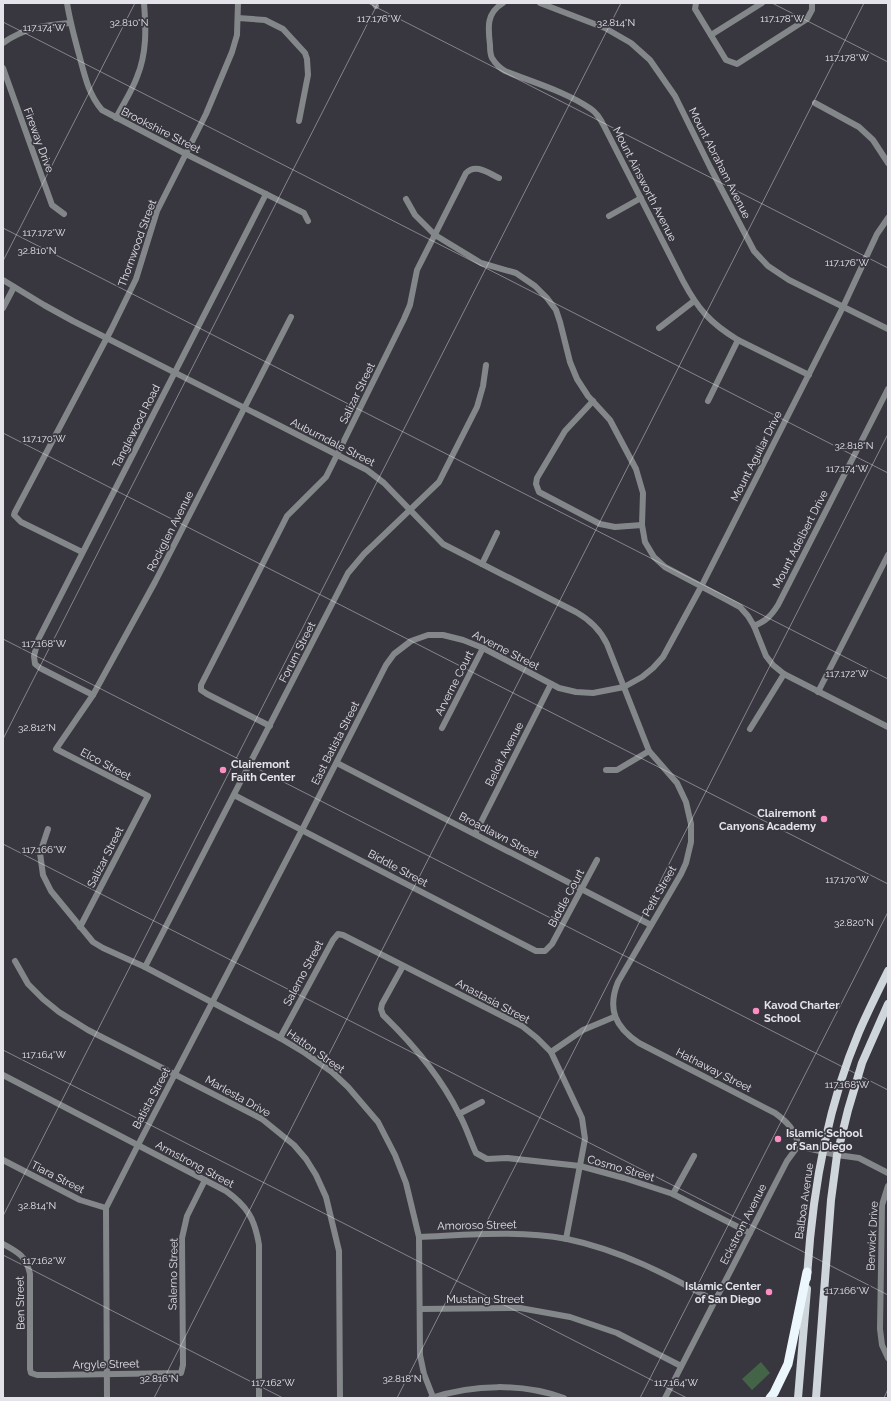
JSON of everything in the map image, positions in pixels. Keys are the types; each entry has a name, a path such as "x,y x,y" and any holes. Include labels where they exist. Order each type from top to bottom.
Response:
{"highway":[{"path":"770,1398 788,1364 808,1272"}],"main road":[{"name":"Balboa Avenue","path":"798,1398 810,1234 822,1152 833,1108 848,1062 859,1032 888,971"},
{"path":"816,1398 831,1200 837,1155 862,1063 888,1004"}],"street":[{"name":"Brookshire Street","path":"67,3 70,23 89,91 102,110 304,213 308,221"},
{"path":"116,118 137,77 142,63 145,48 146,22 144,3"},
{"name":"Thornwood Street","path":"82,552 21,522 14,515 136,279 157,211 206,114 232,52 237,35 238,3"},
{"name":"Mount Ainsworth Avenue","path":"503,3 495,9 489,21 488,28 491,57 500,68 504,71 571,98 592,110 599,117 604,126 694,301 703,314 727,334 809,375"},
{"name":"Mount Abraham Avenue","path":"540,3 605,28 631,43 650,60 675,96 710,168 754,251 768,266 789,280 888,329"},
{"path":"696,3 695,9 726,60 737,64 807,19 812,10 812,3"},
{"path":"711,36 762,3"},
{"path":"238,18 265,20 283,29 305,54 307,59 308,75 299,121"},
{"path":"3,43 24,32 40,26 70,23"},
{"name":"Fireway Drive","path":"3,68 52,205 64,214"},
{"path":"815,103 859,127 874,140 888,163"},
{"name":"Salizar Street","path":"270,726 207,694 201,690 201,685 287,516 326,477 338,454 404,319 410,305 417,270 466,173 470,169 479,168 499,178"},
{"name":"Tanglewood Road","path":"93,695 35,664 34,656 38,640 266,194"},
{"path":"609,216 642,198"},
{"path":"406,199 415,215 435,235 481,263 516,273 535,286 556,310 570,362 575,374 588,396 610,420 636,468 643,493 642,525 646,542 654,557 666,567 740,608 748,616 754,626 766,656 773,665 784,674 888,728"},
{"name":"Mount Aguilar Drive","path":"624,687 642,677 653,668 663,656 701,587 809,375 877,234 888,218"},
{"name":"Auburndale Street","path":"3,280 44,305 106,338 338,454 377,476 443,544 587,619 596,626 602,635 624,687"},
{"path":"3,308 14,287"},
{"path":"659,328 694,301"},
{"name":"Rockglen Avenue","path":"56,749 93,695 155,582 291,317"},
{"path":"708,401 738,340"},
{"name":"Forum Street","path":"145,967 348,573 364,554 439,482 477,407 483,386 486,365"},
{"name":"Mount Adelbert Drive","path":"754,626 771,616 778,605 888,389"},
{"path":"593,401 565,430 537,478 536,484 539,492 542,495 600,524 615,527 642,525"},
{"path":"482,564 497,533"},
{"path":"818,692 888,555"},
{"name":"Arverne Street","path":"386,665 394,654 410,641 428,635 443,635 463,640 483,648 559,688 576,692 593,693 624,687"},
{"name":"Arverne Court","path":"442,728 483,648"},
{"name":"East Batista Street","path":"302,830 386,665"},
{"path":"750,728 784,674"},
{"name":"Beloit Avenue","path":"474,834 551,684"},
{"name":"Petit Street","path":"614,1017 613,996 616,986 681,874 689,853 691,832 690,815 682,792 670,774 648,751 624,687"},
{"name":"Elco Street","path":"56,749 148,796"},
{"path":"606,770 617,770 648,751"},
{"name":"Broadlawn Street","path":"337,763 651,925"},
{"name":"Biddle Street","path":"234,795 536,951 545,951 552,944"},
{"name":"Salizar Street","path":"80,927 148,796"},
{"name":"Hatton Street","path":"48,829 40,853 43,875 51,891 93,942 145,967 280,1038 305,1053 332,1072 348,1087 378,1122 395,1155 406,1183 419,1237 420,1355 424,1374 432,1398"},
{"name":"Batista Street","path":"107,1398 106,1208 302,830"},
{"name":"Biddle Court","path":"552,944 597,860"},
{"name":"Anastasia Street","path":"333,940 338,934 343,935 522,1026 551,1052 582,1118 585,1139 566,1239"},
{"name":"Salerno Street","path":"280,1038 333,940"},
{"name":"Marlesta Drive","path":"15,961 28,984 42,999 59,1012 88,1030 262,1119 294,1145 306,1160 316,1175 326,1197 339,1251 340,1398"},
{"path":"403,966 382,1004 381,1009 383,1015 408,1040 436,1073 460,1114 482,1102"},
{"path":"551,1052 583,1030 614,1017"},
{"name":"Hathaway Street","path":"614,1017 625,1032 639,1043 783,1118 795,1133 798,1140 798,1146"},
{"name":"Armstrong Street","path":"3,1075 226,1191 238,1199 251,1216 257,1233 259,1245 259,1398"},
{"name":"Cosmo Street","path":"460,1114 476,1153 487,1159 508,1158 580,1166 624,1178 673,1194 750,1233"},
{"path":"798,1146 837,1155 859,1158 888,1172"},
{"name":"Eckstrom Avenue","path":"665,1398 787,1161 798,1146"},
{"path":"673,1194 694,1156"},
{"name":"Tiara Street","path":"3,1160 80,1200 106,1208"},
{"name":"Salerno Street","path":"181,1373 183,1365 182,1238 187,1216 205,1180"},
{"name":"Berwick Drive","path":"888,1186 882,1205 880,1329 882,1344 888,1358"},
{"name":"Amoroso Street","path":"419,1237 502,1233 566,1239 613,1252 649,1266 715,1300"},
{"name":"Ben Street","path":"3,1244 22,1255 28,1265 30,1274 31,1373"},
{"name":"Mustang Street","path":"420,1309 520,1308 570,1316 617,1333 682,1366"},
{"name":"Argyle Street","path":"31,1373 37,1375 53,1375 181,1373"},
{"path":"432,1398 464,1390 510,1387 543,1392 564,1398"}],"green space":[{"path":"761,1362 770,1373 752,1390 742,1379"}],"place":[{"name":"Clairemont Faith Center","path":"223,770"},
{"name":"Clairemont Canyons Academy","path":"824,819"},
{"name":"Kavod Charter School","path":"756,1011"},
{"name":"Islamic School of San Diego","path":"778,1139"},
{"name":"Islamic Center of San Diego","path":"769,1292"}]}
